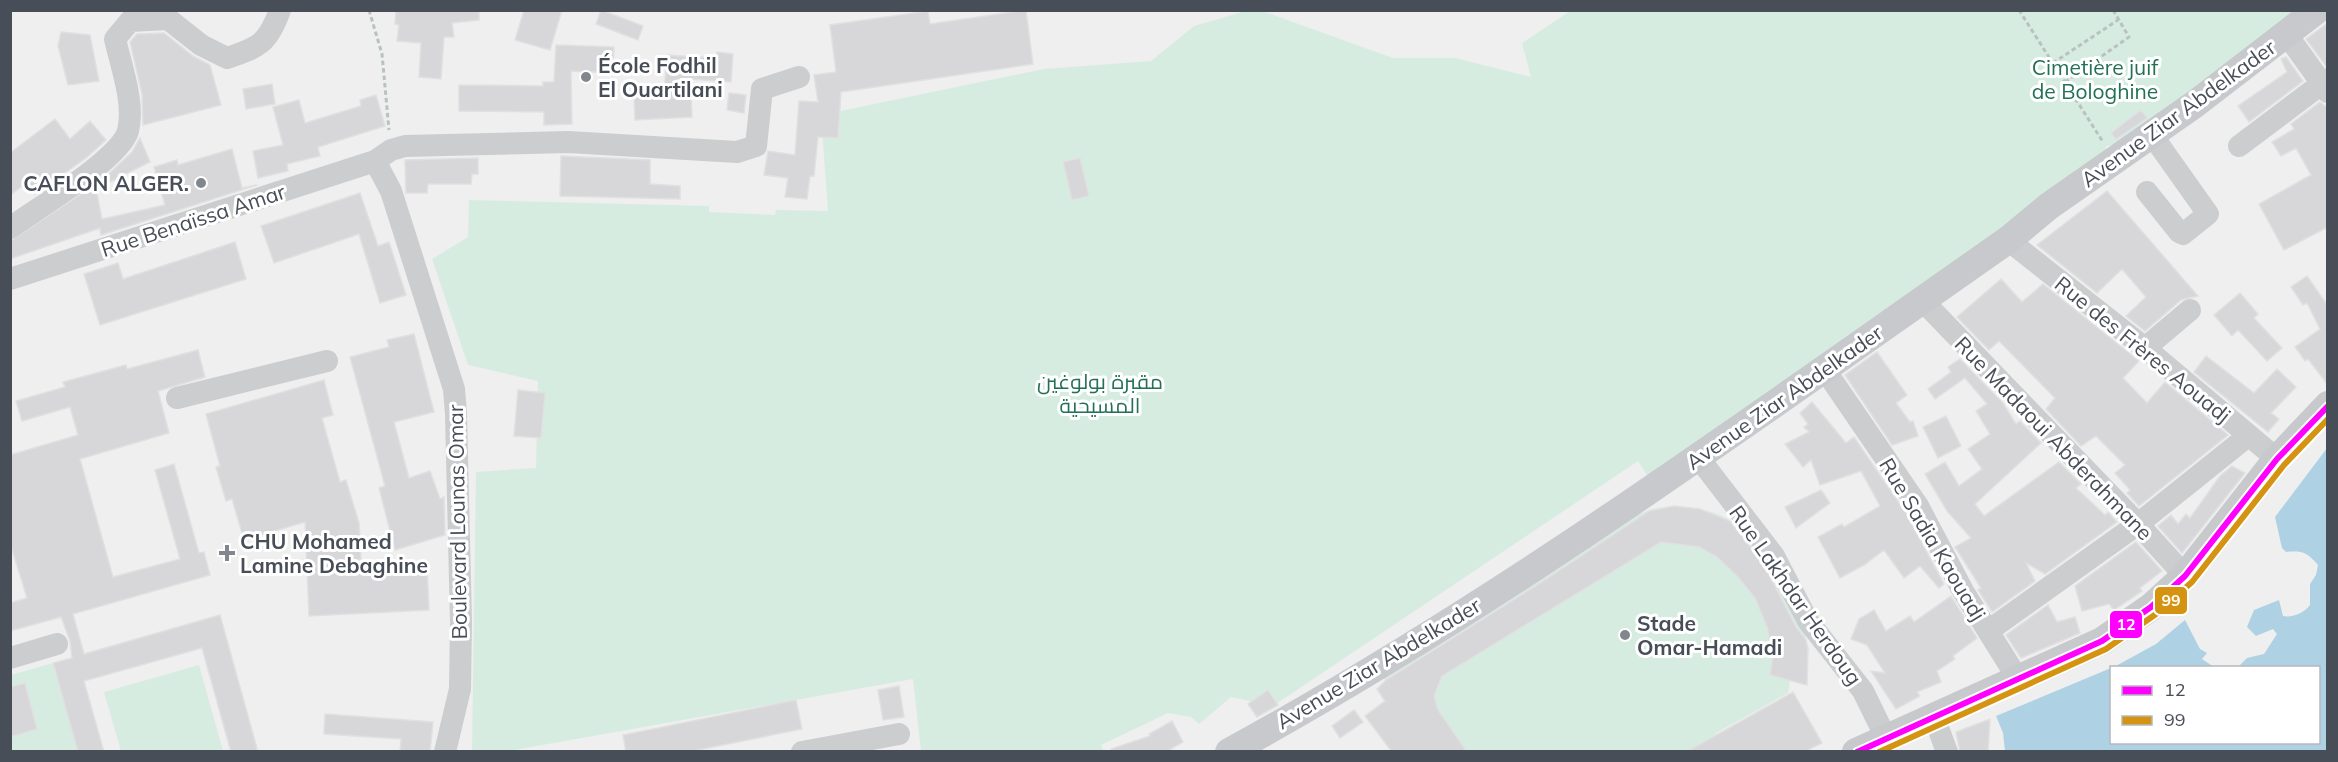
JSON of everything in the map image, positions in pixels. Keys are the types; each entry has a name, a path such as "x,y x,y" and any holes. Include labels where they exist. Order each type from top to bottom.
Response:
{"main road":[{"name":"Avenue Ziar Abdelkader","path":"1229,752 1330,697 1698,457 2008,240 2049,206 2152,135 2287,35 2317,10"},
{"path":"1856,752 2102,642 2151,607 2185,576 2277,459 2328,405"}],"street":[{"path":"10,228 103,162 121,143 128,131 126,89 115,39 130,21 168,19 201,45 227,58 250,51 271,34 280,10"},
{"path":"2239,146 2326,85 2287,35"},
{"name":"Rue Benaïssa Amar","path":"10,279 405,146 567,142 737,152 756,146 762,89 799,76"},
{"path":"2147,192 2183,234 2208,214 2152,135"},
{"name":"Boulevard Lounas Omar","path":"383,155 391,191 454,389 461,633 460,689 446,752"},
{"name":"Rue des Frères Aouadj","path":"2008,240 2145,348 2277,459"},
{"name":"Rue Madaoui Abderahmane","path":"1922,300 2138,524 2185,576"},
{"path":"2145,348 2190,310"},
{"path":"177,398 327,361"},
{"name":"Rue Sadia Kaouadj","path":"1825,370 1918,506 1963,591 2018,679"},
{"path":"1988,631 2138,524 2248,436"},
{"name":"Rue Lakhdar Herdoug","path":"1698,457 1774,556 1808,621 1863,691 1886,738"},
{"path":"10,658 57,644"},
{"path":"1934,717 1947,752"},
{"path":"802,752 899,734"}],"path":[{"path":"369,10 382,54 383,155"},
{"path":"2019,10 2106,146"},
{"path":"2066,82 2129,37 2113,10"},
{"path":"2053,63 2118,20"}],"green space":[{"name":"مقبرة بولوغين المسيحية","path":"1246,11 1262,11 1393,58 1455,58 1531,77 1522,43 1570,11 2300,11 2120,144 2106,146 2104,160 1648,477 1638,461 1273,706 1231,697 1199,724 1191,717 1168,713 1101,745 1104,751 921,751 913,679 509,751 472,751 476,472 536,468 538,381 468,365 432,259 468,237 469,200 709,206 709,212 775,215 776,210 828,211 821,115 1044,69 1151,61 1194,26"},
{"name":"Stade Omar-Hamadi","path":"1674,506 1704,510 1732,522 1750,540 1780,583 1796,610 1806,636 1807,685 1790,681 1788,693 1716,733 1726,751 1392,751 1365,716 1384,701 1377,689 1386,682 1382,675 1622,521 1652,509"},
{"path":"53,663 78,751 11,752 11,675"},
{"path":"199,665 223,751 121,751 104,692"}],"water":[{"path":"2327,448 2327,751 2005,751 2003,733 1996,716 2110,668 2110,744 2320,744 2320,666 2239,666 2247,658 2264,654 2277,634 2273,629 2256,636 2247,627 2254,610 2279,600 2283,616 2294,616 2310,605 2310,584 2316,575 2318,565 2307,554 2286,552 2282,548 2275,517"},
{"path":"2185,620 2200,649 2207,653 2202,659 2212,666 2116,666 2156,644"}],"building":[{"path":"396,10 479,10 479,20 452,23 454,37 444,37 441,79 419,77 421,43 397,41 399,25 395,24"},
{"path":"524,10 562,10 550,50 515,40"},
{"path":"601,10 643,26 638,40 596,24"},
{"path":"1026,10 1033,64 841,92 838,138 818,137 814,176 810,176 807,199 785,197 788,178 764,175 768,151 795,155 799,101 818,102 814,75 836,72 830,25 928,11 930,24"},
{"path":"2328,23 2328,66 2326,66 2306,39"},
{"path":"61,32 90,35 99,81 68,85 58,46"},
{"path":"164,33 193,56 210,65 221,105 143,125 142,94 130,42 137,34"},
{"path":"556,45 614,47 613,73 571,71 572,124 544,125 544,112 459,111 459,85 543,86 543,82 554,82"},
{"path":"717,52 733,54 731,82 690,79 692,117 635,120 634,94 664,93 667,55 716,58"},
{"path":"2286,57 2303,81 2249,122 2238,106 2287,72 2281,59"},
{"path":"272,84 275,104 246,109 243,89"},
{"path":"729,93 746,95 744,113 727,110"},
{"path":"376,95 385,126 318,147 320,156 287,164 288,171 258,178 253,151 283,145 273,107 299,100 305,123 361,106 360,100"},
{"path":"2320,102 2328,108 2328,227 2284,250 2259,204 2311,175 2296,148 2281,156 2272,142 2294,129 2291,124"},
{"path":"2141,110 2147,118 2116,139 2111,133"},
{"path":"55,119 70,139 90,121 106,140 86,158 35,194 27,183 10,195 10,153"},
{"path":"140,138 150,162 96,189 102,219 165,205 154,167 177,160 178,165 232,149 242,188 257,185 101,235 100,228 10,259 10,241 102,180 132,152"},
{"path":"561,156 650,160 650,184 680,186 680,199 560,196"},
{"path":"478,158 478,174 472,174 471,184 428,184 427,193 406,193 405,160"},
{"path":"1080,158 1089,196 1072,200 1063,162"},
{"path":"2107,191 2198,296 2181,300 2145,331 2126,316 2146,297 2122,269 2097,293 2037,245"},
{"path":"360,193 378,246 389,242 406,295 380,303 359,234 274,263 261,226"},
{"path":"235,242 246,279 100,325 84,274 118,263 123,279"},
{"path":"2307,276 2328,306 2328,385 2308,359 2305,361 2295,347 2320,329 2307,303 2303,305 2291,287"},
{"path":"2001,279 2022,302 2043,284 2139,361 2123,378 2147,403 2165,382 2228,435 2139,506 2127,493 2130,490 2115,473 2125,465 2096,436 2081,446 2046,409 2055,398 1999,341 1989,350 1957,317"},
{"path":"2240,293 2258,314 2254,318 2282,348 2267,361 2238,330 2232,336 2214,315"},
{"path":"414,334 434,412 394,422 409,478 430,471 440,499 444,497 445,535 395,550 379,488 385,486 350,357 389,347 387,340"},
{"path":"198,350 205,377 158,391 169,433 80,459 113,577 180,559 155,470 174,464 199,553 204,552 210,575 73,614 84,654 220,615 258,752 231,752 202,648 84,681 104,752 78,752 53,663 72,658 70,641 61,617 10,631 10,603 27,598 10,543 10,455 78,435 70,407 22,421 16,401 65,387 63,382 126,365 127,369"},
{"path":"1877,352 1907,395 1896,403 1910,422 1913,421 1918,436 1892,445 1845,375"},
{"path":"2206,356 2254,393 2277,369 2296,387 2271,413 2279,419 2268,432 2194,372"},
{"path":"1960,359 2003,403 2016,424 2020,421 2041,443 1975,504 1984,516 2059,462 2081,484 2076,488 2105,515 2108,512 2117,522 2045,574 2026,563 2035,581 1992,612 1978,590 1981,588 1955,547 1971,538 1947,511 1925,474 1945,462 1959,486 1982,469 1968,449 1990,434 1976,411 1987,404 1965,378 1935,399 1928,389 1951,372 1948,367"},
{"path":"324,380 333,415 322,418 340,482 346,480 359,523 361,559 347,563 347,568 427,564 429,610 309,616 305,522 244,540 232,499 226,501 216,467 220,466 206,414"},
{"path":"518,390 545,393 541,438 514,436"},
{"path":"1812,402 1846,443 1854,437 1906,513 1944,584 1939,588 1920,566 1904,578 1884,550 1864,565 1840,578 1818,537 1842,524 1844,527 1880,506 1861,471 1820,485 1811,460 1803,467 1785,444 1809,432 1804,427 1808,424 1800,413"},
{"path":"1946,416 1961,446 1938,458 1923,427"},
{"path":"2232,466 2245,473 2182,553 2158,526 2171,515 2178,524 2186,514 2190,518 2220,476"},
{"path":"1821,490 1830,503 1796,528 1785,507"},
{"path":"1674,506 1700,509 1730,521 1763,563 1796,627 1806,640 1807,685 1770,675 1773,655 1767,627 1755,598 1738,577 1717,557 1699,547 1661,542 1442,676 1434,696 1438,710 1467,752 1392,752 1365,716 1385,701 1377,689 1386,680 1649,511"},
{"path":"2136,542 2162,571 2140,588 2142,591 2114,610 2109,604 2082,611 2075,586"},
{"path":"1951,596 1977,638 1953,656 1955,659 1937,671 1941,682 1917,692 1920,696 1896,709 1871,671 1885,673 1867,645 1851,639 1859,619 1874,610 1886,631 1910,616 1914,622"},
{"path":"2048,605 2057,622 2075,617 2080,633 2021,658 2006,635"},
{"path":"25,683 37,729 10,737 10,687"},
{"path":"899,686 904,717 883,720 878,690"},
{"path":"1268,690 1278,705 1257,717 1248,704"},
{"path":"1793,692 1822,743 1804,752 1686,752"},
{"path":"796,700 802,729 688,752 626,752 623,735"},
{"path":"1354,710 1363,722 1340,738 1332,726"},
{"path":"325,714 433,722 430,752 400,752 401,739 324,734"},
{"path":"1990,719 1988,752 1960,752 1956,732"},
{"path":"1172,721 1183,742 1166,752 1112,752 1111,749 1150,736 1149,734"}],"transit line":[{"name":"12","path":"1857,752 2102,641 2151,607 2185,576 2277,459 2328,406"},
{"name":"99","path":"1879,752 2106,649 2156,614 2192,582 2284,465 2328,419"}],"place":[{"name":"École Fodhil El Ouartilani","path":"586,77"},
{"name":"CAFLON ALGER.","path":"201,183"},
{"name":"CHU Mohamed Lamine Debaghine","path":"227,553"},
{"name":"Stade Omar-Hamadi","path":"1625,635"}],"park label":[{"name":"Cimetière juif de Bologhine","path":"2095,79"}]}
